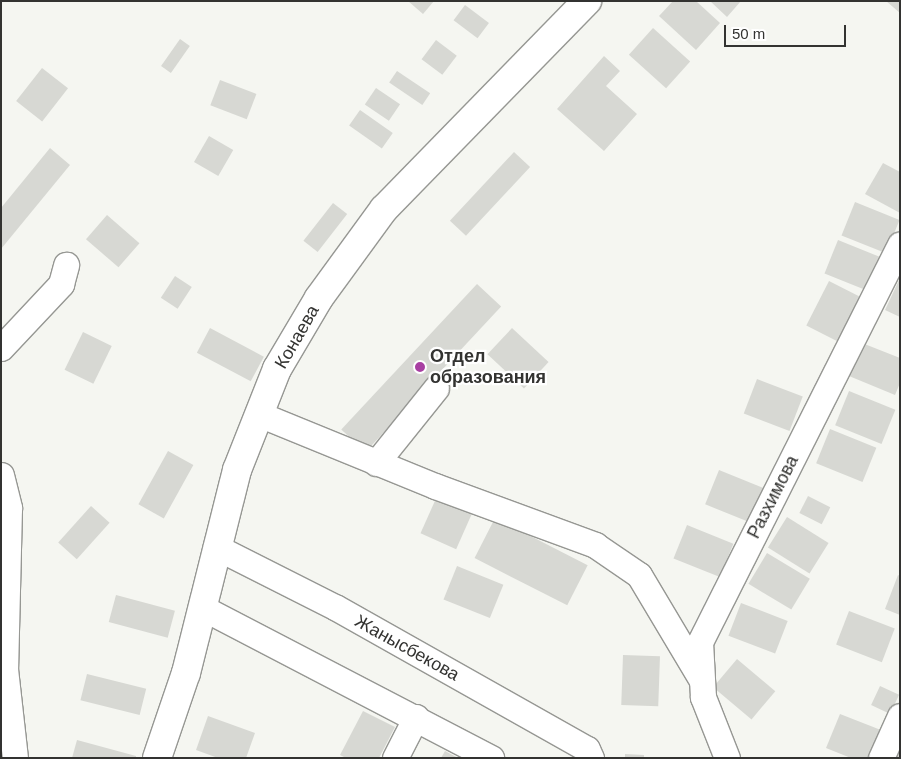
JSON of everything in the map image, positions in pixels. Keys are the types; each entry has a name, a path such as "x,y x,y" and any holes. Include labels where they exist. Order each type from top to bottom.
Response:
{"main road":[{"name":"Конаева","path":"157,758 186,673 216,547 237,470 260,416 277,369 319,298 384,209 587,1"}],"street":[{"name":"Разхимова","path":"727,758 703,697 700,642 900,245"},
{"path":"1,348 61,284 66,265"},
{"path":"376,462 436,388"},
{"path":"260,416 595,545 639,575 702,681"},
{"path":"1,475 9,508 5,670 15,758"},
{"name":"Жанысбекова","path":"216,547 335,607 587,749 591,758"},
{"path":"203,608 416,717 491,758"},
{"path":"881,758 900,716"},
{"path":"395,758 416,717"}],"building":[{"path":"408,1 434,1 423,14"},
{"path":"673,1 696,1 720,23 696,50 659,16"},
{"path":"710,1 741,1 727,17"},
{"path":"886,1 900,1 900,13"},
{"path":"465,5 489,23 478,38 454,20"},
{"path":"653,28 690,61 666,88 629,55"},
{"path":"180,39 190,46 171,73 161,66"},
{"path":"436,40 457,56 442,75 422,59"},
{"path":"604,56 620,71 606,86 637,114 604,151 557,109"},
{"path":"42,68 68,88 42,121 16,101"},
{"path":"397,71 430,93 422,105 389,83"},
{"path":"220,80 256,94 247,119 210,105"},
{"path":"376,88 400,104 389,121 365,105"},
{"path":"360,110 393,133 382,149 349,126"},
{"path":"209,136 233,150 218,176 194,162"},
{"path":"50,148 70,165 1,249 1,208"},
{"path":"514,152 530,167 466,236 450,221"},
{"path":"883,163 900,172 900,213 865,194"},
{"path":"855,202 900,220 886,253 842,235"},
{"path":"333,203 347,214 318,252 303,241"},
{"path":"107,215 139,243 118,267 86,239"},
{"path":"838,240 885,259 872,292 825,273"},
{"path":"175,276 192,287 178,309 161,298"},
{"path":"900,278 900,317 885,310"},
{"path":"829,281 862,298 839,342 806,326"},
{"name":"Отдел образования","path":"477,284 501,307 365,452 341,430"},
{"path":"210,328 264,357 251,381 197,353"},
{"path":"512,328 549,362 524,388 487,354"},
{"path":"83,332 112,346 93,384 65,370"},
{"path":"862,343 900,358 900,383 895,395 849,376"},
{"path":"757,379 803,397 789,431 744,414"},
{"path":"849,391 895,410 881,444 835,425"},
{"path":"830,429 876,448 862,482 816,463"},
{"path":"168,451 193,465 164,518 138,504"},
{"path":"719,470 765,489 751,523 705,504"},
{"path":"438,494 474,510 456,549 421,533"},
{"path":"808,496 830,507 822,524 799,513"},
{"path":"91,506 110,523 77,559 58,542"},
{"path":"787,517 829,543 809,573 768,548"},
{"path":"495,518 588,565 567,605 475,558"},
{"path":"687,525 733,544 720,577 674,558"},
{"path":"767,553 810,579 791,610 748,584"},
{"path":"457,566 503,585 490,618 444,599"},
{"path":"898,575 900,576 900,615 885,609"},
{"path":"116,595 175,611 168,638 109,622"},
{"path":"741,603 788,621 775,654 728,636"},
{"path":"849,611 895,629 882,662 836,645"},
{"path":"623,655 660,656 658,706 621,705"},
{"path":"737,659 775,691 752,719 713,687"},
{"path":"87,674 146,689 140,715 80,700"},
{"path":"880,686 899,695 890,714 871,705"},
{"path":"363,711 395,727 379,758 346,758 340,755"},
{"path":"840,714 886,732 876,758 851,758 826,748"},
{"path":"208,716 255,733 246,758 218,758 196,750"},
{"path":"900,738 900,758 890,758"},
{"path":"77,740 136,756 136,758 72,758"},
{"path":"445,751 458,758 441,758"},
{"path":"625,754 644,755 644,758 625,758"}],"place":[{"name":"Отдел образования","path":"420,367"}]}
